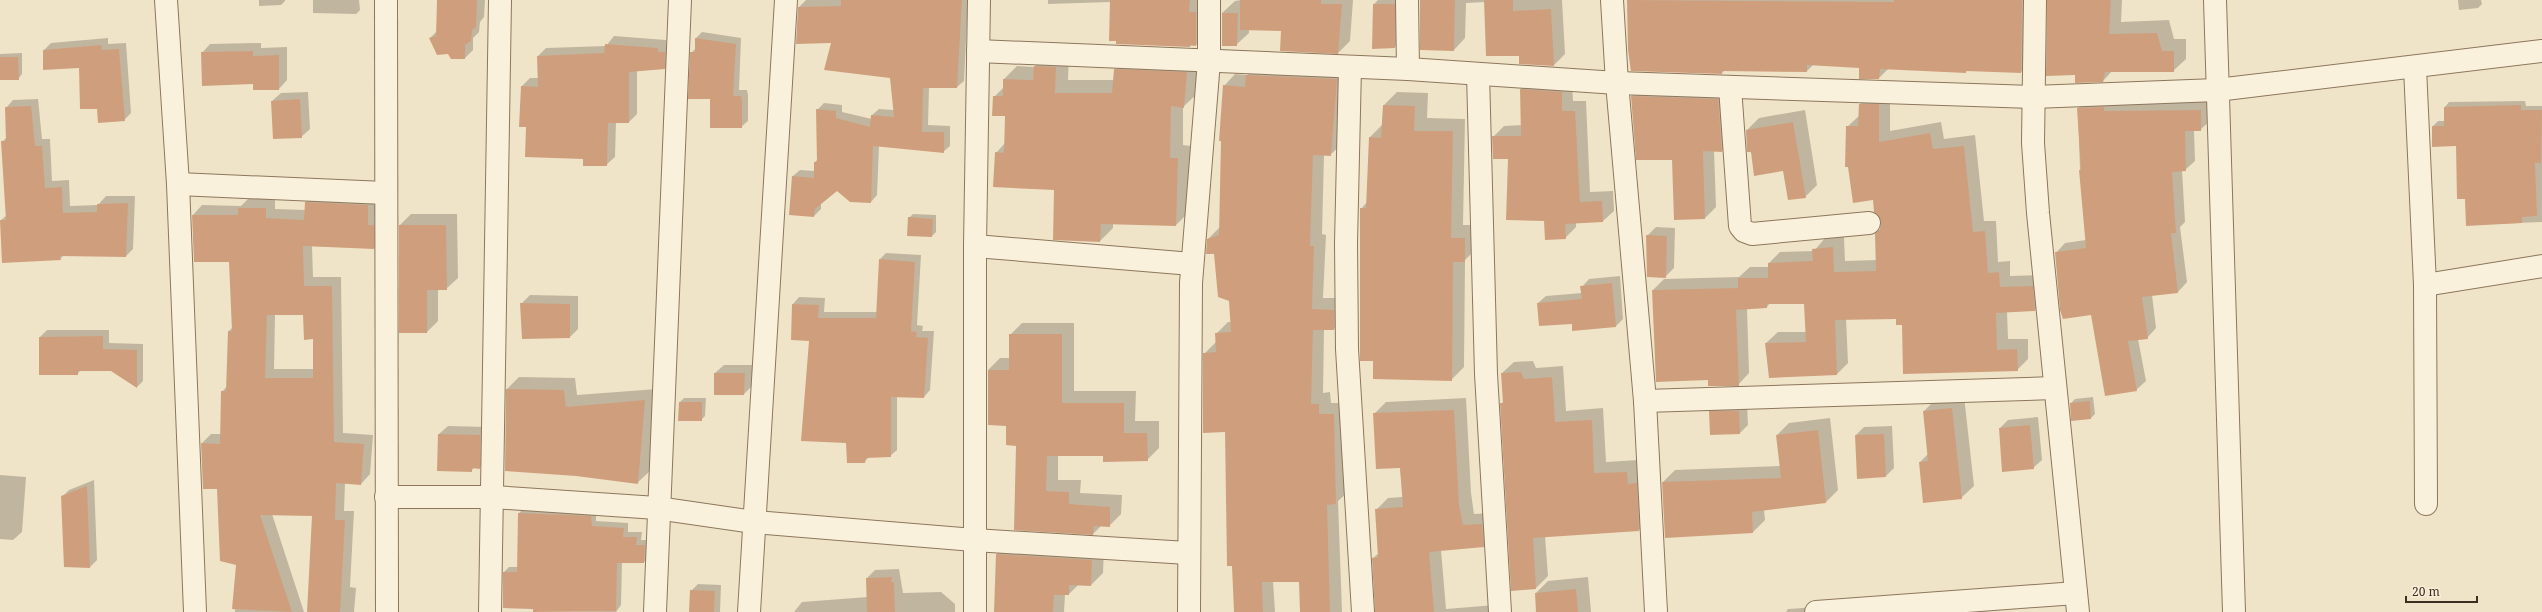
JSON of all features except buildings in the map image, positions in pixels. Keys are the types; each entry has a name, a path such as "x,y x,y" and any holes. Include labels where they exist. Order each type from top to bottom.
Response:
{"street":[{"path":"166,0 178,184 195,612"},
{"path":"386,0 387,612"},
{"path":"490,612 500,0"},
{"path":"655,612 658,508 680,0"},
{"path":"750,612 754,522 786,0"},
{"path":"975,612 975,246 979,0"},
{"path":"1189,612 1188,553 1192,264 1209,61 1208,0"},
{"path":"1407,0 1408,69"},
{"path":"1612,0 1617,83 1645,401 1656,612"},
{"path":"1816,612 2077,603 2038,212 2033,143 2035,0"},
{"path":"2215,0 2234,612"},
{"path":"978,51 1408,69 1617,83 2033,97 2217,90 2415,68 2542,51"},
{"path":"1350,67 1346,243 1347,349 1363,612"},
{"path":"2415,68 2425,285 2426,504"},
{"path":"1478,74 1486,374 1500,612"},
{"path":"1730,87 1740,226 1744,231 1752,234 1869,223"},
{"path":"178,184 386,193"},
{"path":"975,246 1192,264"},
{"path":"2425,285 2542,266"},
{"path":"1645,401 2055,388"},
{"path":"386,497 493,497 658,508 754,522 974,540 1188,553"}]}
